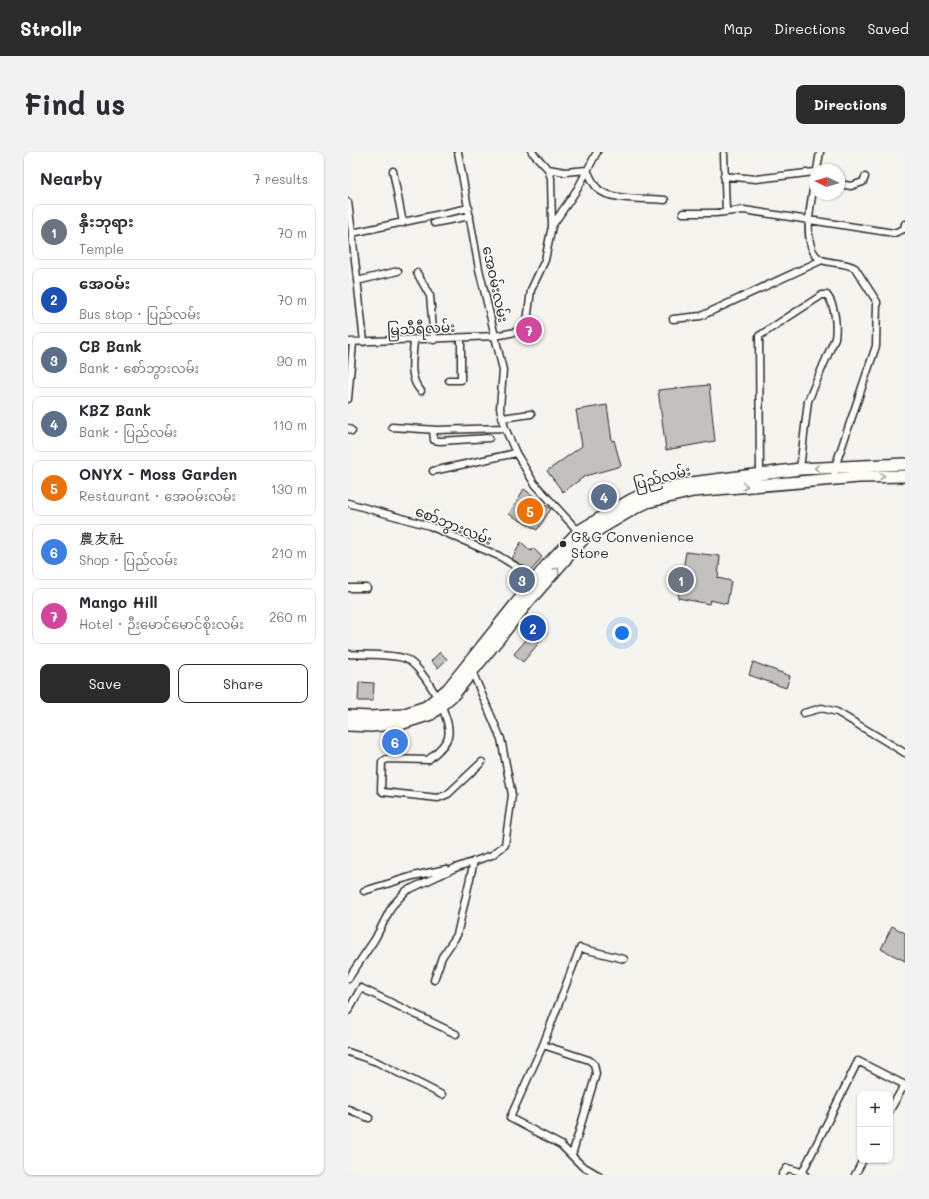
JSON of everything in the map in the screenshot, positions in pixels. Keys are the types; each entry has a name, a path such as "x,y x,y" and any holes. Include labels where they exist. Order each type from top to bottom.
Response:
{"highway":[{"name":"ပြည်လမ်း","path":"348,716 402,715 439,702 454,694 470,669 528,602 541,582 582,535 615,508 644,494 691,483 800,469 905,464"},
{"name":"ပြည်လမ်း","path":"582,535 647,502 693,491 834,479 905,476"},
{"name":"ပြည်လမ်း","path":"348,724 371,726 403,724 431,714 439,702"}],"street":[{"name":"အေဝမ်းလမ်း","path":"458,152 479,269 503,370 500,408 505,428 516,452 534,483 582,535"},
{"path":"532,152 548,169 551,178 552,226"},
{"path":"552,226 564,211 596,152"},
{"path":"817,164 820,152"},
{"path":"724,154 726,212"},
{"path":"548,169 565,172 587,170"},
{"path":"587,170 598,189 604,193 623,197 664,200"},
{"path":"393,171 403,223"},
{"path":"724,176 756,179 809,171"},
{"path":"845,184 858,184 863,182 865,177"},
{"path":"812,200 809,219 810,242 815,254 822,260 855,268 877,302 876,346 835,467 834,479"},
{"path":"348,206 364,342"},
{"path":"352,233 469,208"},
{"path":"683,213 744,210 894,233 904,229 905,224"},
{"path":"434,223 470,216"},
{"name":"မြသီရီလမ်း","path":"351,342 434,340 495,336 527,330 531,290 545,260 552,226"},
{"path":"673,319 701,316 822,260"},
{"path":"357,281 398,271"},
{"path":"417,273 430,296 434,340"},
{"path":"760,474 758,343 761,333 822,295 826,295 830,299 836,328 835,338 808,402 800,469"},
{"path":"449,380 461,380 461,338"},
{"path":"414,340 412,374 415,385 421,390"},
{"path":"348,399 351,342"},
{"path":"502,418 531,414"},
{"path":"392,427 433,430 505,428"},
{"path":"433,430 434,440 440,441 489,438"},
{"path":"433,471 516,452"},
{"name":"စော်ဘွားလမ်း","path":"348,504 430,526 499,556 541,582"},
{"path":"348,588 367,588"},
{"path":"348,654 404,658 413,663 425,677 439,702 449,729 448,738 439,750 428,760 385,760 382,762 381,790 383,792 438,798 448,794 482,762"},
{"path":"348,979 375,939 392,906 406,891 455,868 492,855 505,845 512,794 501,739 470,669"},
{"path":"804,713 822,708 837,712 905,753"},
{"path":"434,980 442,957 457,935 474,861"},
{"path":"364,891 413,876 455,868"},
{"path":"598,1175 587,1172 561,1145 510,1118 543,1045 580,948 624,959"},
{"path":"348,1011 361,988 456,1034"},
{"path":"543,1045 589,1060 595,1068 596,1074 572,1155"},
{"path":"348,1052 377,1062 442,1095"},
{"path":"782,1175 787,1168 804,1174 858,1061 905,1086 893,1105"},
{"path":"348,1109 369,1118"},
{"path":"855,1175 861,1163"}],"building":[{"path":"709,385 715,441 666,450 658,390"},
{"path":"607,405 612,441 614,440 621,466 585,476 563,492 547,471 582,446 576,410"},
{"path":"524,489 551,509 537,530 509,514"},
{"path":"521,542 531,551 533,548 542,557 531,571 512,559"},
{"path":"686,552 720,556 718,578 731,581 727,604 710,600 709,604 678,598"},
{"path":"538,626 547,633 523,662 514,654"},
{"path":"440,652 447,659 438,668 431,661"},
{"path":"753,662 790,676 786,688 749,675"},
{"path":"359,682 374,683 373,701 358,701"},
{"path":"892,926 905,933 905,961 881,949"}],"place":[{"name":"Mango Hill","path":"529,330"},
{"name":"KBZ Bank","path":"604,497"},
{"name":"ONYX - Moss Garden","path":"530,511"},
{"name":"G&G Convenience Store","path":"563,544"},
{"name":"CB Bank","path":"522,580"},
{"name":"နှီးဘုရား","path":"681,580"},
{"name":"အေဝမ်း","path":"533,628"},
{"name":"農友社","path":"395,742"}]}
